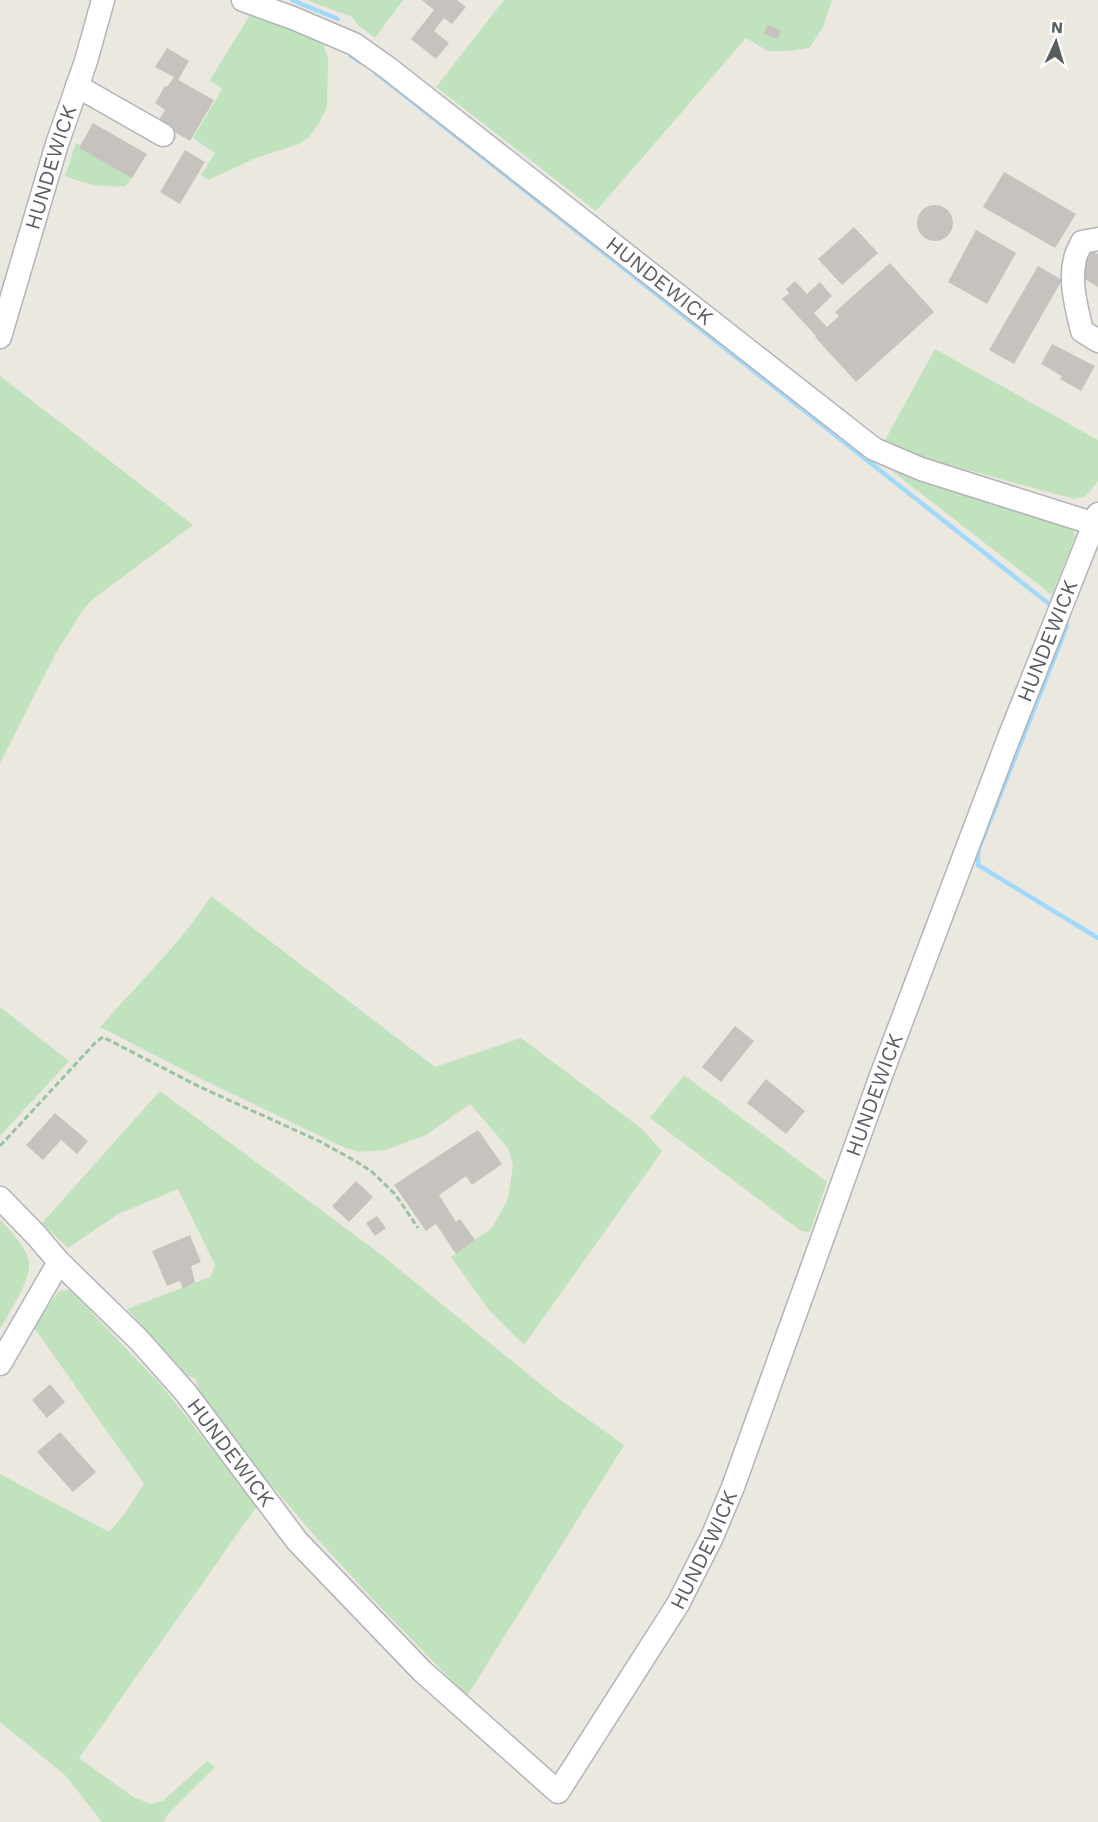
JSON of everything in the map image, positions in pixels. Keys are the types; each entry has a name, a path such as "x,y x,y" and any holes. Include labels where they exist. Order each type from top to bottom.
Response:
{"street":[{"name":"HUNDEWICK","path":"0,337 57,144 86,61 103,0"},
{"name":"HUNDEWICK","path":"0,1198 59,1262 139,1340 186,1393 297,1541 422,1671 558,1792 678,1604 712,1538 733,1487 890,1052 1008,740 1097,521 921,469 874,449 388,68 354,45 293,18 243,0"},
{"path":"77,86 163,135"},
{"path":"1098,239 1082,242 1074,261 1074,282 1082,331 1098,341"},
{"path":"0,1364 59,1262"}],"path":[{"path":"0,1146 103,1037 200,1087 320,1141 357,1162 371,1171 395,1194 418,1228"}],"green space":[{"path":"307,0 403,0 375,38 358,25 352,17"},
{"path":"504,0 832,0 823,27 809,48 768,51 746,38 596,211 436,87"},
{"path":"250,15 322,40 328,59 327,107 309,137 299,144 256,158 208,180 201,175 215,153 193,138 222,89 210,80"},
{"path":"76,143 133,177 125,186 102,186 65,176"},
{"path":"935,349 1098,440 1098,481 1086,496 1074,499 924,458 884,442"},
{"path":"0,376 193,525 93,599 82,611 56,653 0,763"},
{"path":"892,471 1060,519 1073,530 1075,537 1052,595"},
{"path":"211,896 435,1067 521,1038 642,1129 662,1151 524,1345 489,1310 451,1257 492,1228 508,1199 513,1165 508,1148 470,1104 426,1135 386,1150 359,1152 341,1146 199,1078 100,1027 173,947"},
{"path":"0,1007 69,1061 0,1136"},
{"path":"684,1075 827,1182 810,1232 801,1231 650,1118"},
{"path":"160,1091 379,1253 555,1396 624,1445 467,1696 321,1543 242,1451 199,1392 196,1379 188,1376 127,1309 210,1277 215,1265 178,1189 118,1214 68,1248 42,1223"},
{"path":"0,1220 22,1246 29,1263 23,1288 0,1329"},
{"path":"70,1290 161,1385 257,1506 79,1758 133,1797 151,1804 163,1801 207,1761 215,1767 168,1814 163,1822 102,1822 65,1775 0,1722 0,1474 109,1532 144,1484 33,1326 59,1291"}],"building":[{"path":"422,0 457,0 466,7 452,24 444,18 434,31 449,43 436,59 411,39 434,10"},
{"path":"767,25 781,30 778,39 764,34"},
{"path":"167,48 189,61 178,80 214,100 190,141 158,122 165,110 155,103 165,86 167,87 174,77 155,67"},
{"path":"93,123 147,154 132,178 79,148"},
{"path":"185,150 205,162 180,204 160,192"},
{"path":"1004,172 1076,214 1055,248 983,207"},
{"path":"935,205 948,210 953,223 948,236 935,241 922,236 917,223 922,210"},
{"path":"854,227 878,253 842,285 818,259"},
{"path":"976,230 1016,253 987,304 948,282"},
{"path":"1092,251 1098,254 1098,287 1078,275"},
{"path":"890,263 934,312 856,382 782,299 789,293 786,289 795,281 807,294 820,282 832,296 814,313 827,327 839,316 835,312"},
{"path":"1038,266 1062,280 1014,364 989,350"},
{"path":"1052,344 1095,366 1081,391 1060,379 1062,376 1041,364"},
{"path":"735,1026 754,1041 721,1082 702,1067"},
{"path":"766,1079 805,1111 786,1134 747,1103"},
{"path":"55,1113 88,1141 77,1154 61,1140 43,1160 26,1145"},
{"path":"478,1130 502,1164 472,1185 466,1176 439,1195 456,1222 460,1219 475,1240 456,1254 436,1224 426,1231 394,1185"},
{"path":"356,1181 373,1197 349,1222 332,1206"},
{"path":"377,1216 386,1228 375,1236 366,1223"},
{"path":"190,1235 201,1262 191,1266 195,1282 183,1289 180,1281 167,1286 152,1251"},
{"path":"50,1384 65,1402 47,1418 32,1400"},
{"path":"60,1432 96,1472 73,1492 37,1452"}],"waterway":[{"path":"292,0 338,19"},
{"path":"351,56 360,62"},
{"path":"376,73 1048,603"},
{"path":"1067,626 978,851 978,865 1098,938"}]}
